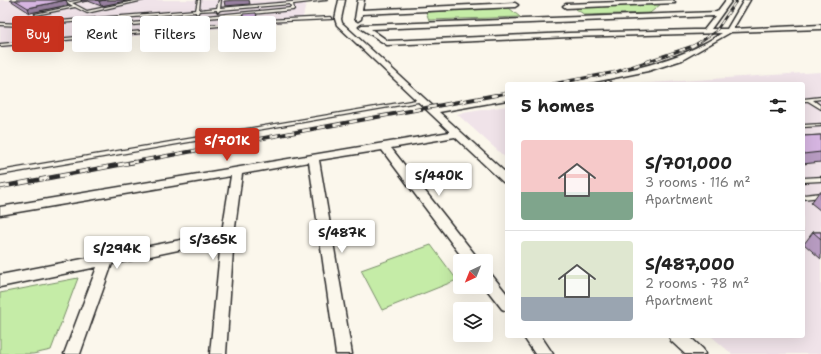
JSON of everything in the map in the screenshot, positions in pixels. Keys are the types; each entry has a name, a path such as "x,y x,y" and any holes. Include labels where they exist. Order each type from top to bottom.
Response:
{"street":[{"path":"342,0 338,24 372,53 505,178"},
{"path":"361,0 358,20 372,53"},
{"path":"510,0 520,10"},
{"path":"706,32 729,0"},
{"path":"582,82 645,70 679,58 717,39 729,31 747,0"},
{"path":"660,16 673,1"},
{"path":"584,19 564,4 673,1"},
{"path":"364,32 424,17 515,5"},
{"path":"358,12 424,17 531,21 719,14"},
{"path":"526,16 536,26"},
{"path":"364,32 387,43 544,33 706,32 821,26"},
{"path":"433,111 505,96"},
{"path":"0,211 457,134"},
{"path":"385,147 468,254"},
{"path":"314,159 344,354"},
{"path":"218,354 228,235 237,172"},
{"path":"0,281 107,258 228,235"},
{"path":"72,354 107,258"},
{"path":"493,287 505,302"},
{"path":"533,338 545,354"},
{"path":"679,338 697,354"}],"lane":[{"path":"64,0 87,12 143,0"},
{"path":"70,3 83,0"},
{"path":"125,0 131,3"},
{"path":"196,16 199,0"},
{"path":"218,16 220,0"},
{"path":"0,24 22,25 218,9 279,2 291,3 326,0"},
{"path":"210,17 293,9 291,3"},
{"path":"36,14 76,6"},
{"path":"0,45 266,21 331,18"},
{"path":"805,99 821,98"},
{"path":"805,99 821,108"},
{"path":"0,173 422,100"},
{"path":"805,126 821,125"},
{"path":"805,180 821,179"},
{"path":"805,197 821,195"}],"shaded area":[{"path":"0,0 307,0 302,21 276,23 276,16 218,16 218,29 210,29 210,16 140,16 140,35 132,36 132,16 72,16 72,42 64,42 64,16 12,16 12,47 0,48"},
{"path":"821,72 821,354 732,354 713,338 805,338 805,82 665,82"},
{"path":"505,106 505,157 457,114"}],"green space":[{"path":"661,4 650,13 585,15 573,7"},
{"path":"509,8 520,17 429,20 426,12"},
{"path":"431,245 453,275 453,282 382,310 361,270"},
{"path":"78,278 51,350 33,354 0,354 0,293"}],"building":[{"path":"15,0 66,0 28,8"},
{"path":"256,13 257,16 243,16 243,14"},
{"path":"821,135 821,152 805,154 805,136"},
{"path":"813,232 821,232 821,239"}],"railway":[{"path":"698,43 716,31 737,0"},
{"path":"563,82 616,72 693,46 700,42"},
{"path":"491,96 505,93"},
{"path":"129,163 496,95"},
{"path":"0,187 134,162"}]}
